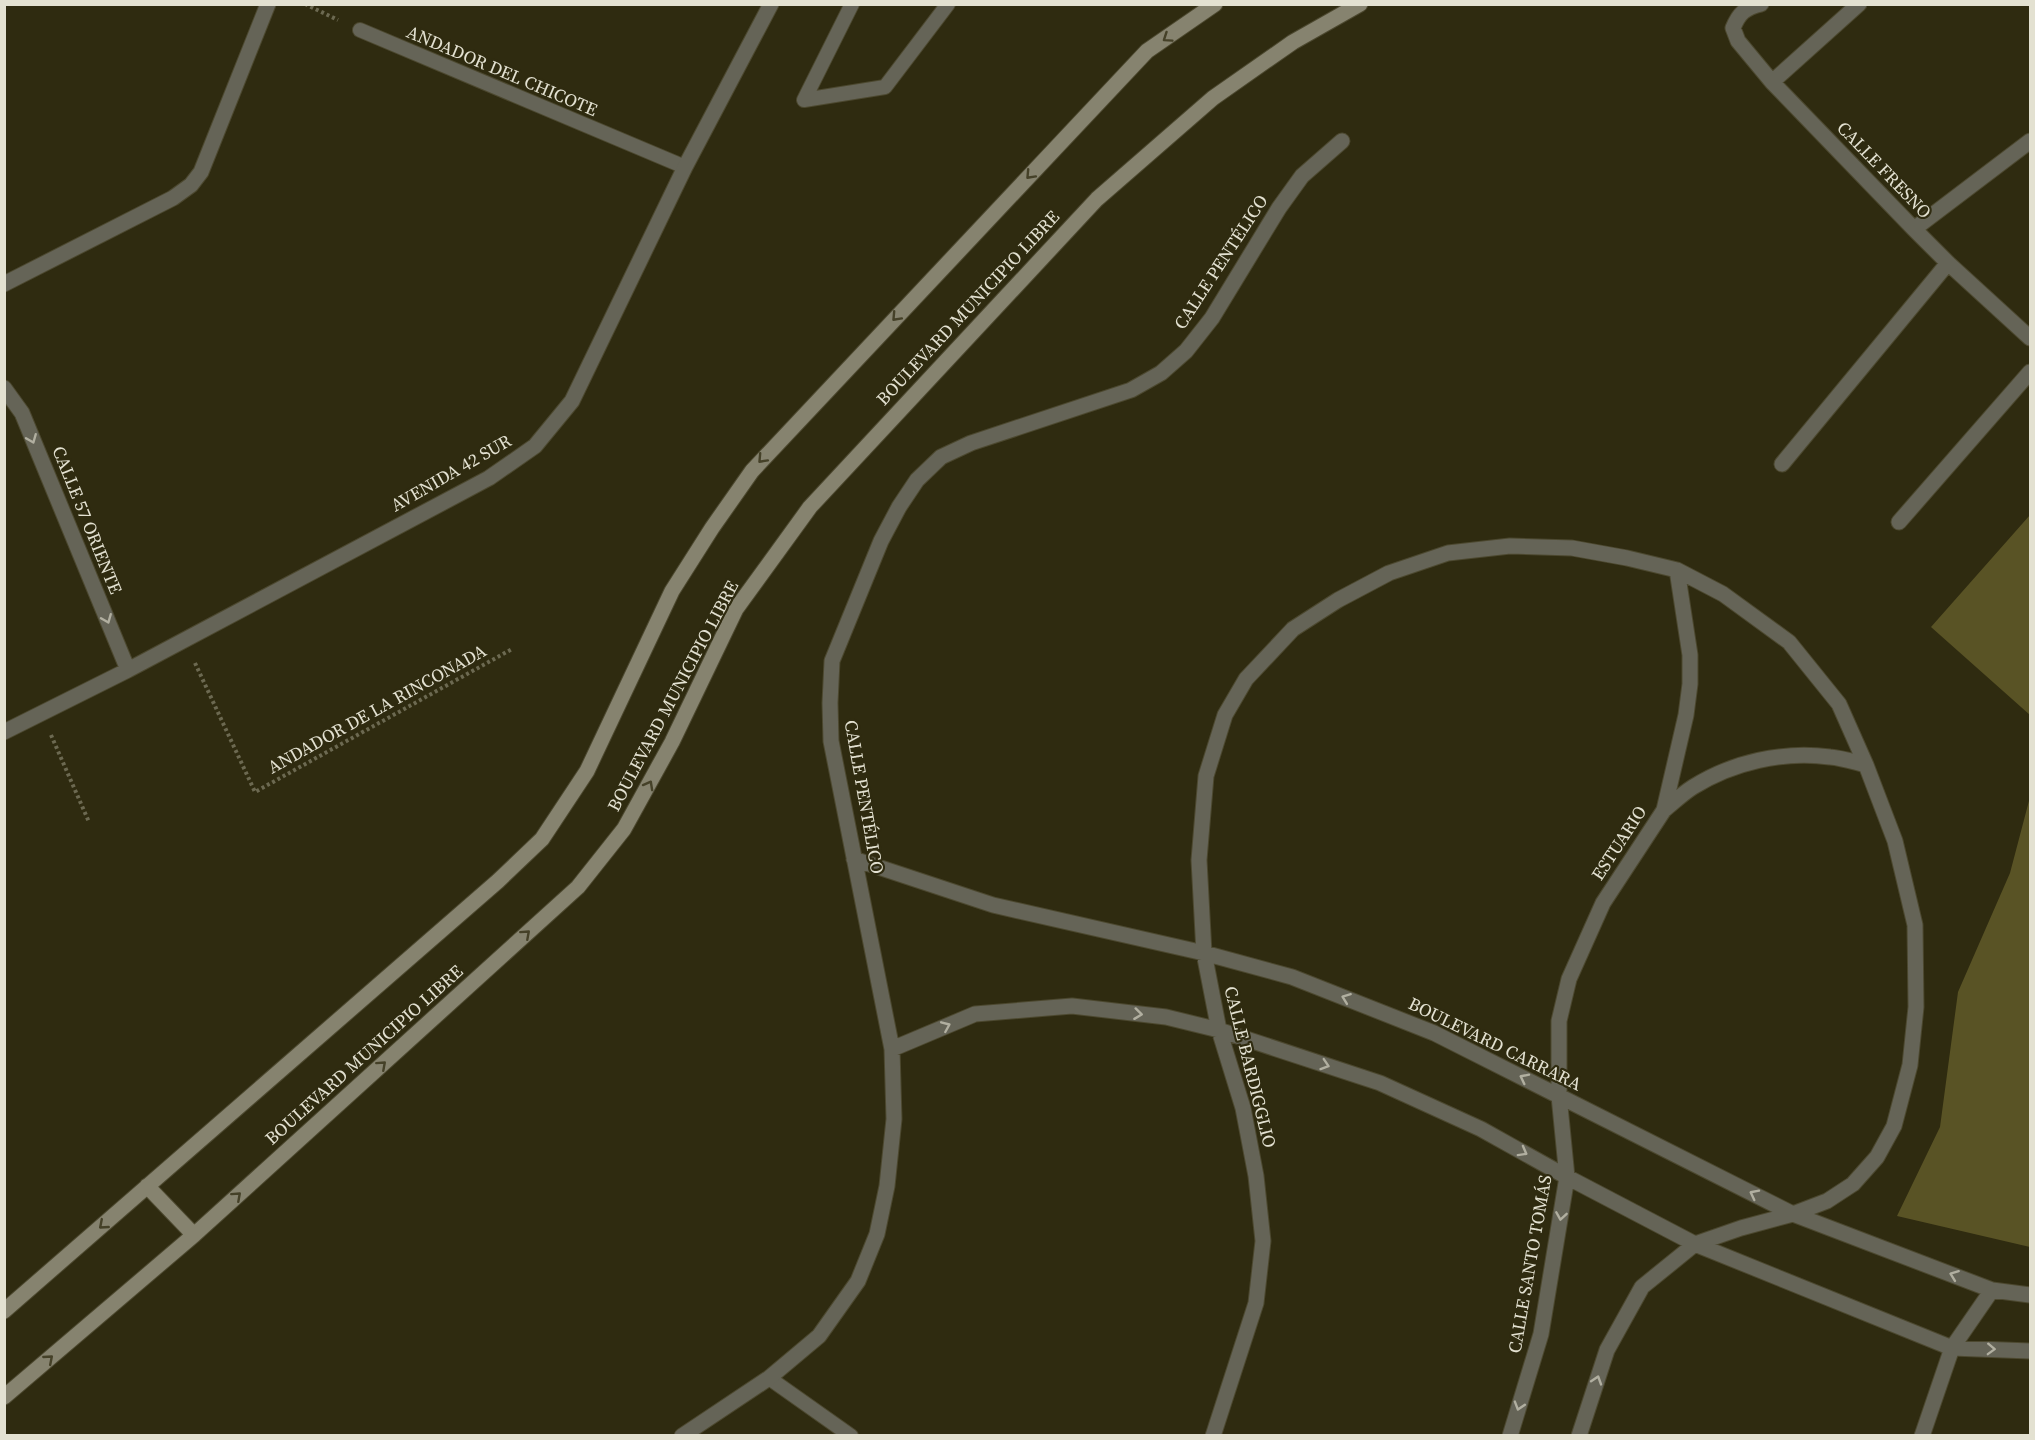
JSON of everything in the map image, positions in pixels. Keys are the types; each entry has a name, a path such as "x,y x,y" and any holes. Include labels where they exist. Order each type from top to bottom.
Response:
{"main road":[{"path":"4,1311 489,889 542,839 587,771 672,591 752,471 1147,51 1215,4"},
{"name":"BOULEVARD MUNICIPIO LIBRE","path":"4,1397 194,1235 578,887 624,829 672,742 736,609 810,507 1097,199 1213,98 1293,42 1360,4"},
{"path":"147,1186 194,1235"}],"street":[{"path":"4,284 173,198 191,185 201,172 268,4"},
{"name":"AVENIDA 42 SUR","path":"4,732 128,670 489,478 535,446 572,401 685,167 771,4"},
{"name":"CALLE FRESNO","path":"1761,4 1749,7 1738,15 1733,28 1738,41 1772,82 1914,229 2031,338"},
{"path":"1772,82 1859,4"},
{"name":"CALLE PENTÉLICO","path":"682,1436 769,1378 819,1336 858,1281 877,1234 887,1185 894,1119 892,1049 831,741 830,703 832,661 881,541 898,507 917,480 941,457 971,443 1131,390 1161,373 1186,351 1212,318 1279,208 1302,176 1342,141"},
{"path":"1914,229 2031,141"},
{"path":"1782,464 1948,263"},
{"path":"1899,522 2031,372"},
{"name":"CALLE 57 ORIENTE","path":"4,388 22,413 128,670"},
{"name":"CALLE BARDIGGLIO","path":"1213,1436 1256,1303 1263,1241 1256,1176 1243,1108 1219,1030 1204,953 1198,860 1206,776 1225,715 1246,679 1293,629 1338,600 1389,573 1448,553 1509,546 1572,548 1677,570 1723,594 1789,642 1839,704 1866,765 1895,841 1915,925 1916,1006 1910,1065 1894,1126 1877,1157 1844,1190 1827,1201 1793,1214"},
{"name":"ESTUARIO","path":"1559,1096 1558,1021 1569,979 1604,903 1664,810 1686,715 1690,684 1690,655 1677,570"},
{"path":"1664,810 1692,788 1724,770 1758,760 1795,755 1831,757 1866,765"},
{"name":"BOULEVARD CARRARA","path":"854,859 993,905 1204,953 1292,977 1434,1033 1793,1214 1992,1290 2031,1295"},
{"path":"892,1049 975,1014 1072,1006 1166,1017 1219,1030 1380,1083 1480,1129 1695,1244 1953,1347 2031,1351"},
{"name":"CALLE SANTO TOMÁS","path":"1510,1436 1541,1334 1567,1177 1559,1096"},
{"path":"1579,1436 1607,1350 1642,1287 1695,1244 1741,1228 1793,1214"},
{"path":"1922,1436 1953,1347 1992,1290"}],"lane":[{"path":"852,4 804,100 885,87 948,4"},
{"name":"ANDADOR DEL CHICOTE","path":"360,30 685,167"},
{"path":"769,1378 851,1436"}],"path":[{"path":"306,4 360,30"},
{"name":"ANDADOR DE LA RINCONADA","path":"184,640 255,792 512,649"},
{"path":"42,713 89,822"}],"shaded area":[{"path":"2030,515 2030,715 1931,627"},
{"path":"2030,797 2030,1247 1897,1216 1940,1127 1958,992 2010,873"}]}
